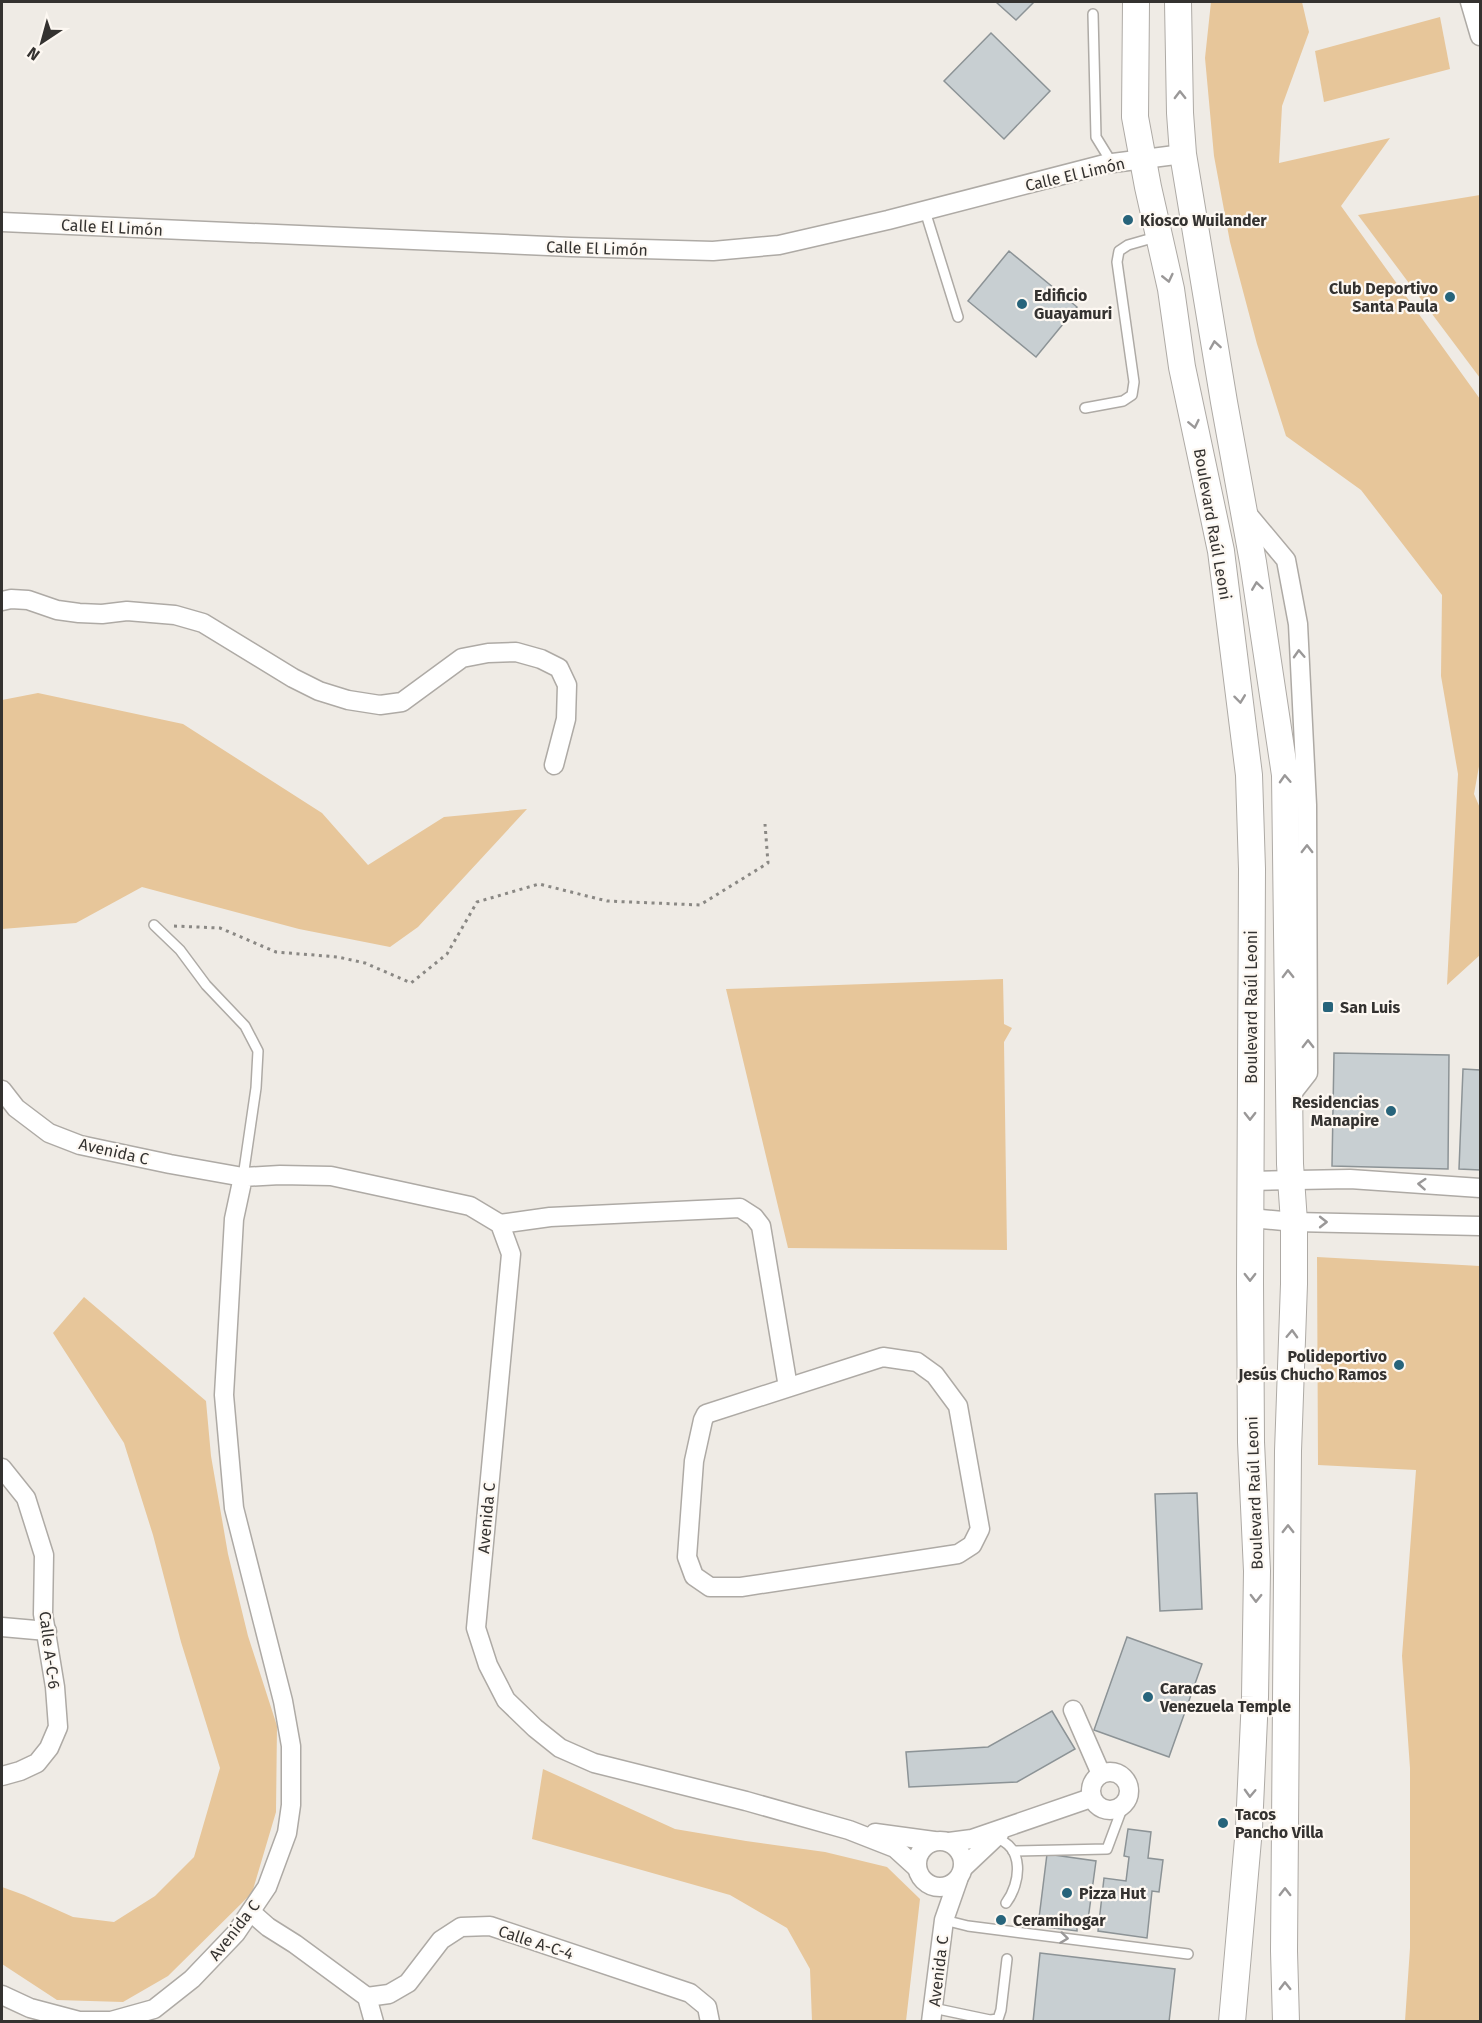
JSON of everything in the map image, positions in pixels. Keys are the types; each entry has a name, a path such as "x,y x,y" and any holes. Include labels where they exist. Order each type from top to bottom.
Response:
{"main road":[{"name":"Boulevard Raúl Leoni","path":"1136,2 1135,117 1171,289 1182,367 1221,551 1249,775 1252,869 1251,1443 1257,1571 1255,1697 1249,1828 1232,2022"},
{"name":"Boulevard Raúl Leoni","path":"1178,2 1183,154 1244,509 1285,775 1291,1181 1294,1222 1288,1474 1284,1939 1286,2022"}],"street":[{"path":"1470,2 1480,36"},
{"name":"Calle El Limón","path":"2,222 712,251 779,245 1112,164 1183,154"},
{"path":"1244,509 1286,560 1298,624 1307,805 1308,1073 1290,1096"},
{"path":"2,601 28,600 57,610 79,614 127,611 175,615 203,622 293,678 319,691 348,700 381,705 402,702 462,658 516,652 541,659 559,668 567,685 566,719 554,765"},
{"name":"Avenida C","path":"2,1090 16,1108 49,1133 80,1145 243,1177 332,1176 470,1206 500,1224 511,1254 476,1628 488,1665 506,1700 560,1748 594,1763 746,1801 849,1830 895,1848 917,1868 922,1878 931,1886 939,1899 944,1920"},
{"name":"Avenida C","path":"2,1995 30,2008 80,2021 111,2021 154,2009 192,1979 236,1933 267,1887 287,1833 292,1784 291,1746 283,1701 234,1508 224,1395 234,1231 243,1177"},
{"path":"1250,1181 1350,1179 1480,1188"},
{"path":"500,1224 550,1217 740,1208 754,1217 760,1226 788,1387"},
{"path":"1250,1218 1294,1222 1480,1226"},
{"path":"883,1357 917,1362 935,1375 958,1406 980,1529 972,1545 958,1554 741,1587 710,1587 694,1576 687,1557 694,1461 703,1420 706,1414 716,1409 788,1387 883,1357"},
{"name":"Calle A-C-6","path":"2,1468 26,1498 44,1555 43,1614 55,1687 57,1727 49,1748 37,1763 21,1771 2,1776"},
{"path":"2,1627 47,1631"},
{"path":"1073,1710 1101,1774"},
{"path":"1113,1772 1119,1774 1128,1783 1129,1796 1123,1806 1110,1811 1102,1809 1091,1798 1092,1784 1101,1774 1113,1772"},
{"name":"Avenida C","path":"849,1830 942,1841 972,1839 1001,1832 1091,1798"},
{"name":"Avenida C","path":"932,2015 944,1920 961,1873 1001,1832"},
{"path":"917,1868 918,1856 924,1846 942,1841 961,1852 961,1873 949,1886 931,1886"},
{"path":"251,1912 268,1927 296,1944 368,1997 374,2022"},
{"name":"Calle A-C-4","path":"368,1997 389,1994 408,1983 441,1940 461,1927 490,1926 690,1993 707,2007 710,2022"}],"lane":[{"path":"1093,14 1096,137 1112,164"},
{"path":"925,211 958,317"},
{"path":"1085,408 1123,400 1132,395 1134,382 1117,262 1119,251 1128,245 1159,236"},
{"path":"154,925 180,950 206,985 245,1026 258,1051 256,1088 243,1177"},
{"path":"1013,1851 1107,1849 1123,1806"},
{"path":"1001,1832 1017,1859 1013,1893 1006,1903"},
{"path":"944,1920 968,1926 1188,1954"},
{"path":"932,2015 998,2019 1007,1959"}],"path":[{"path":"154,925 220,928 276,952 338,957 365,963 411,983 447,954 477,902 539,884 607,901 700,905 768,862 765,824"}],"shaded area":[{"path":"1211,2 1302,2 1309,32 1282,106 1279,163 1390,138 1341,206 1480,399 1480,761 1474,794 1480,808 1480,955 1447,985 1458,774 1441,676 1442,595 1361,490 1286,436 1257,344 1230,242 1214,156 1205,58"},
{"path":"1440,17 1450,69 1324,102 1315,51"},
{"name":"Club Deportivo Santa Paula","path":"1480,195 1480,378 1358,215"},
{"path":"38,693 183,724 322,813 368,865 444,817 527,809 418,927 390,947 299,929 142,887 76,923 2,929 2,700"},
{"path":"1003,979 1004,1024 1012,1028 1004,1042 1007,1250 788,1248 726,989"},
{"path":"1317,1257 1480,1266 1480,2021 1405,2021 1410,1948 1410,1768 1402,1656 1416,1470 1318,1465"},
{"path":"84,1297 206,1401 211,1456 228,1554 248,1636 277,1726 276,1812 252,1893 168,1976 123,2002 57,2000 2,1964 2,1887 73,1917 114,1922 155,1896 194,1857 220,1768 124,1443 53,1333"},
{"path":"543,1769 675,1829 825,1852 887,1867 920,1899 906,2021 812,2021 810,1969 787,1928 730,1895 532,1839"}],"building":[{"path":"996,2 1034,2 1016,20"},
{"path":"991,33 1050,91 1004,139 944,81"},
{"name":"Edificio Guayamuri","path":"1009,251 1077,307 1036,357 968,301"},
{"name":"Residencias Manapire","path":"1334,1053 1449,1055 1448,1169 1332,1166"},
{"path":"1463,1069 1480,1070 1480,1170 1459,1169"},
{"path":"1197,1493 1202,1609 1160,1611 1155,1494"},
{"name":"Caracas Venezuela Temple","path":"1127,1637 1202,1664 1169,1757 1094,1730"},
{"path":"1052,1711 1075,1749 1017,1782 909,1787 906,1752 988,1747"},
{"path":"1128,1829 1151,1832 1148,1858 1163,1860 1159,1892 1152,1891 1147,1938 1098,1931 1104,1878 1126,1881 1129,1857 1124,1856"},
{"name":"Pizza Hut","path":"1047,1854 1096,1861 1087,1927 1077,1926 1077,1931 1038,1926"},
{"path":"1040,1953 1175,1969 1169,2022 1033,2022"}],"place":[{"name":"Kiosco Wuilander","path":"1128,220"},
{"name":"Club Deportivo Santa Paula","path":"1450,297"},
{"name":"Edificio Guayamuri","path":"1022,304"},
{"name":"San Luis","path":"1328,1007"},
{"name":"Residencias Manapire","path":"1391,1111"},
{"name":"Polideportivo Jesús Chucho Ramos","path":"1399,1365"},
{"name":"Caracas Venezuela Temple","path":"1148,1697"},
{"name":"Tacos Pancho Villa","path":"1223,1823"},
{"name":"Pizza Hut","path":"1067,1893"},
{"name":"Ceramihogar","path":"1001,1920"}]}
